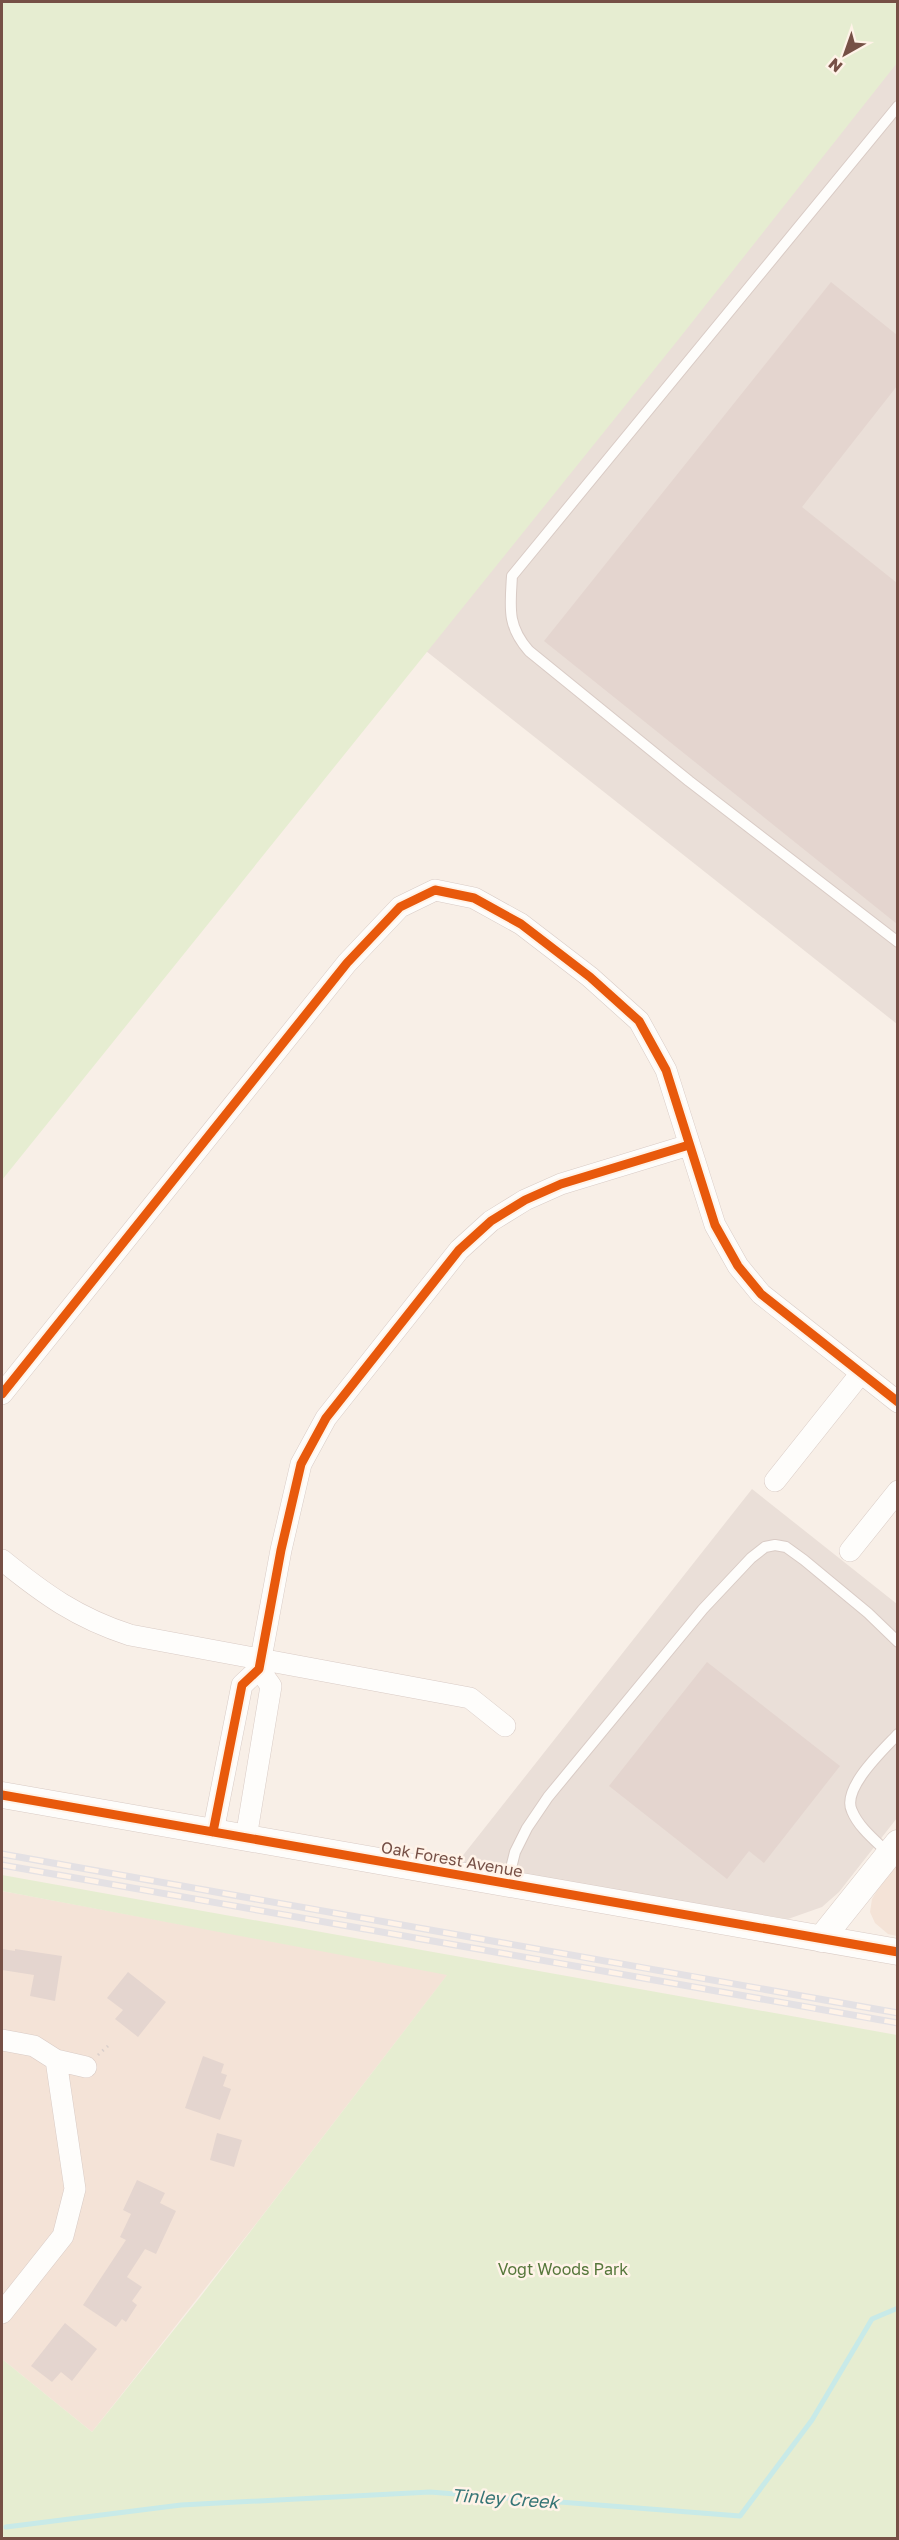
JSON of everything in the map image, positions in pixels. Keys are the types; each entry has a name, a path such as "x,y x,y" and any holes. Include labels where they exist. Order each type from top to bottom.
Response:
{"street":[{"path":"2,1394 347,963 400,906 435,890 474,898 521,924 590,977 639,1021 666,1070 715,1225 738,1266 761,1294 897,1402"},
{"path":"213,1832 242,1685 259,1664 281,1550 301,1464 326,1418 459,1250 491,1221 525,1200 561,1184 689,1145"},
{"path":"775,1481 861,1373"},
{"path":"850,1551 897,1491"},
{"path":"2,1560 62,1606 97,1624 130,1635 259,1664 470,1698 505,1726"},
{"path":"246,1838 271,1686 259,1664"},
{"name":"Oak Forest Avenue","path":"2,1795 897,1952"},
{"path":"821,1939 893,1848"},
{"path":"2,2040 34,2046 56,2060 86,2067"},
{"path":"2,2313 63,2236 75,2189 56,2060"}],"lane":[{"path":"897,106 512,576 510,614 518,638 529,651 689,781 897,942"},
{"path":"507,1884 515,1852 527,1828 548,1797 703,1609 751,1558 765,1547 776,1545 786,1547 868,1613 897,1642"},
{"path":"893,1848 860,1826 849,1802 858,1781 897,1734"}],"shaded area":[{"path":"897,62 897,1024 426,651"},
{"path":"752,1489 897,1604 897,1818 839,1892 822,1907 788,1919 457,1863"},
{"path":"897,1864 897,1936 888,1934 875,1923 870,1912 872,1899"},
{"path":"2,1891 448,1974 92,2432 2,2359"}],"green space":[{"path":"2,2 898,2 897,63 678,340 2,1180"},
{"name":"Vogt Woods Park","path":"2,1875 897,2035 897,2538 6,2538 2,2535 2,2359 92,2432 201,2296 447,1975 2,1891"}],"building":[{"path":"831,282 897,335 897,386 802,507 897,583 897,924 544,641"},
{"path":"707,1662 840,1766 764,1863 749,1851 727,1879 609,1786"},
{"path":"2,1949 62,1956 55,2001 30,1996 34,1975 2,1970"},
{"path":"128,1972 166,2002 138,2037 115,2019 123,2010 107,1998"},
{"path":"203,2056 224,2064 221,2073 227,2075 223,2086 231,2089 220,2120 185,2108"},
{"path":"217,2133 242,2140 234,2167 210,2160"},
{"path":"137,2180 165,2193 160,2203 176,2211 156,2254 145,2249 127,2277 142,2287 132,2301 137,2305 126,2322 122,2319 116,2327 83,2305 126,2240 120,2237 131,2214 123,2210"},
{"path":"65,2323 97,2349 72,2381 61,2372 52,2382 31,2366"}],"waterway":[{"name":"Tinley Creek","path":"6,2527 181,2505 430,2492 740,2516 812,2420 872,2319 898,2308"}],"railway":[{"path":"2,1854 898,2013"},
{"path":"2,1865 898,2023"}],"cycle path":[{"path":"2,1394 347,963 400,907 435,890 474,898 521,924 590,977 639,1021 666,1070 715,1225 738,1266 761,1294 898,1402"},
{"path":"213,1832 242,1685 259,1669 281,1550 301,1464 326,1418 459,1250 491,1221 525,1200 561,1184 689,1145"},
{"path":"2,1795 898,1952"}]}
